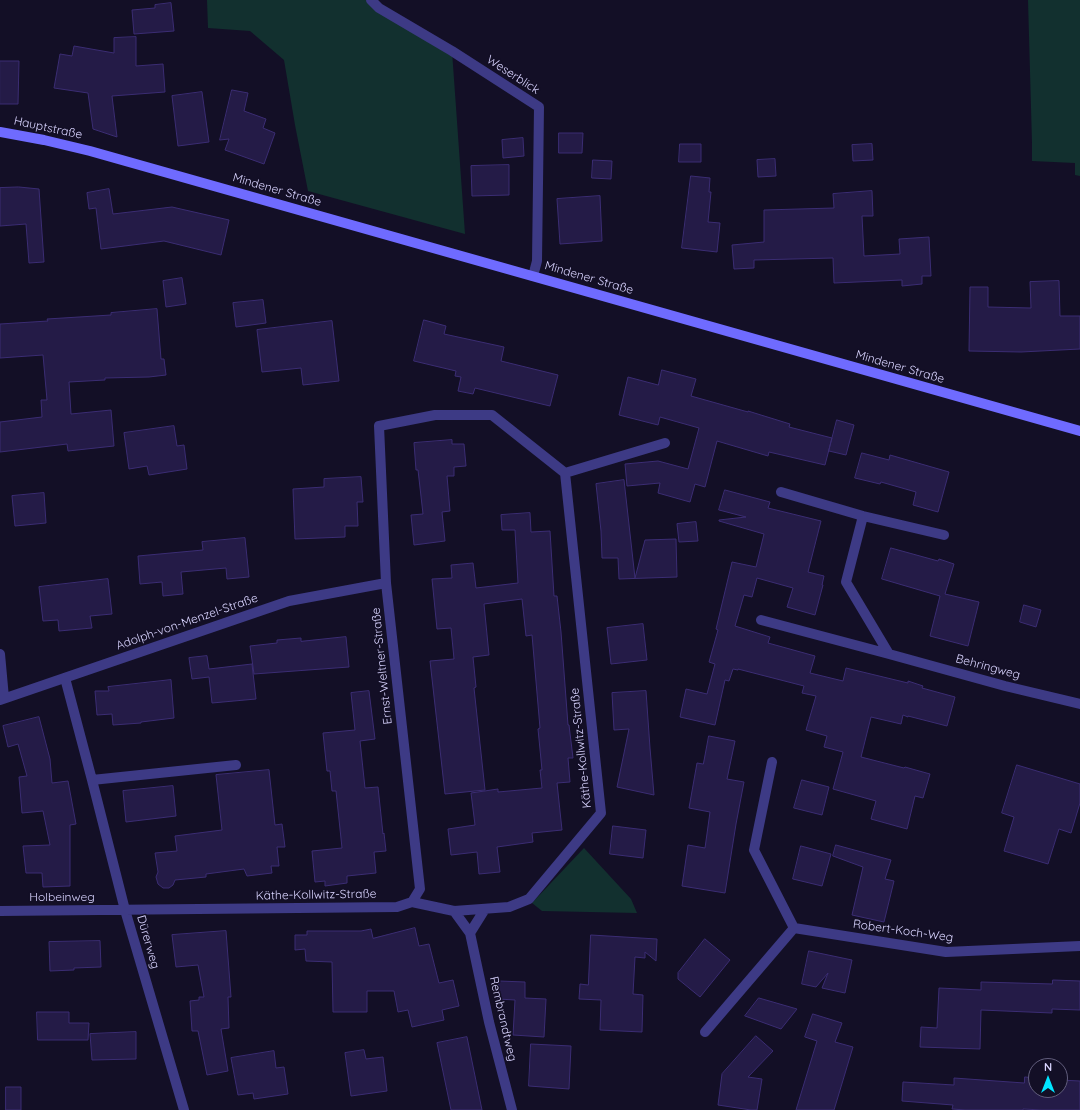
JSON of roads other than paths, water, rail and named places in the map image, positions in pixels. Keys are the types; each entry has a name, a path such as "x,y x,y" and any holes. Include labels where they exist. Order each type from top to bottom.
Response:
{"main road":[{"name":"Hauptstraße","path":"0,132 90,150"},
{"name":"Mindener Straße","path":"90,150 1080,431"}],"street":[{"name":"Weserblick","path":"371,0 379,8 452,51 539,106 537,261 533,276"},
{"name":"Ernst-Weltner-Straße","path":"412,902 420,888 386,583 379,426 435,415 492,415 565,473"},
{"path":"565,473 665,443"},
{"name":"Käthe-Kollwitz-Straße","path":"125,910 397,907 412,902 454,912 509,907 529,899 601,813 565,473"},
{"path":"781,492 863,516 944,535"},
{"path":"863,516 846,582 889,654"},
{"name":"Adolph-von-Menzel-Straße","path":"2,699 289,601 386,583"},
{"name":"Behringweg","path":"761,620 1005,686 1080,704"},
{"path":"0,654 2,699"},
{"name":"Dürerweg","path":"65,678 125,910 184,1110"},
{"path":"705,1032 794,928 754,850 772,762"},
{"path":"92,780 236,765"},
{"path":"470,933 485,909"},
{"name":"Holbeinweg","path":"0,911 125,910"},
{"name":"Rembrandtweg","path":"454,912 470,933 489,1022 512,1110"},
{"name":"Robert-Koch-Weg","path":"794,928 946,952 1080,946"}]}
